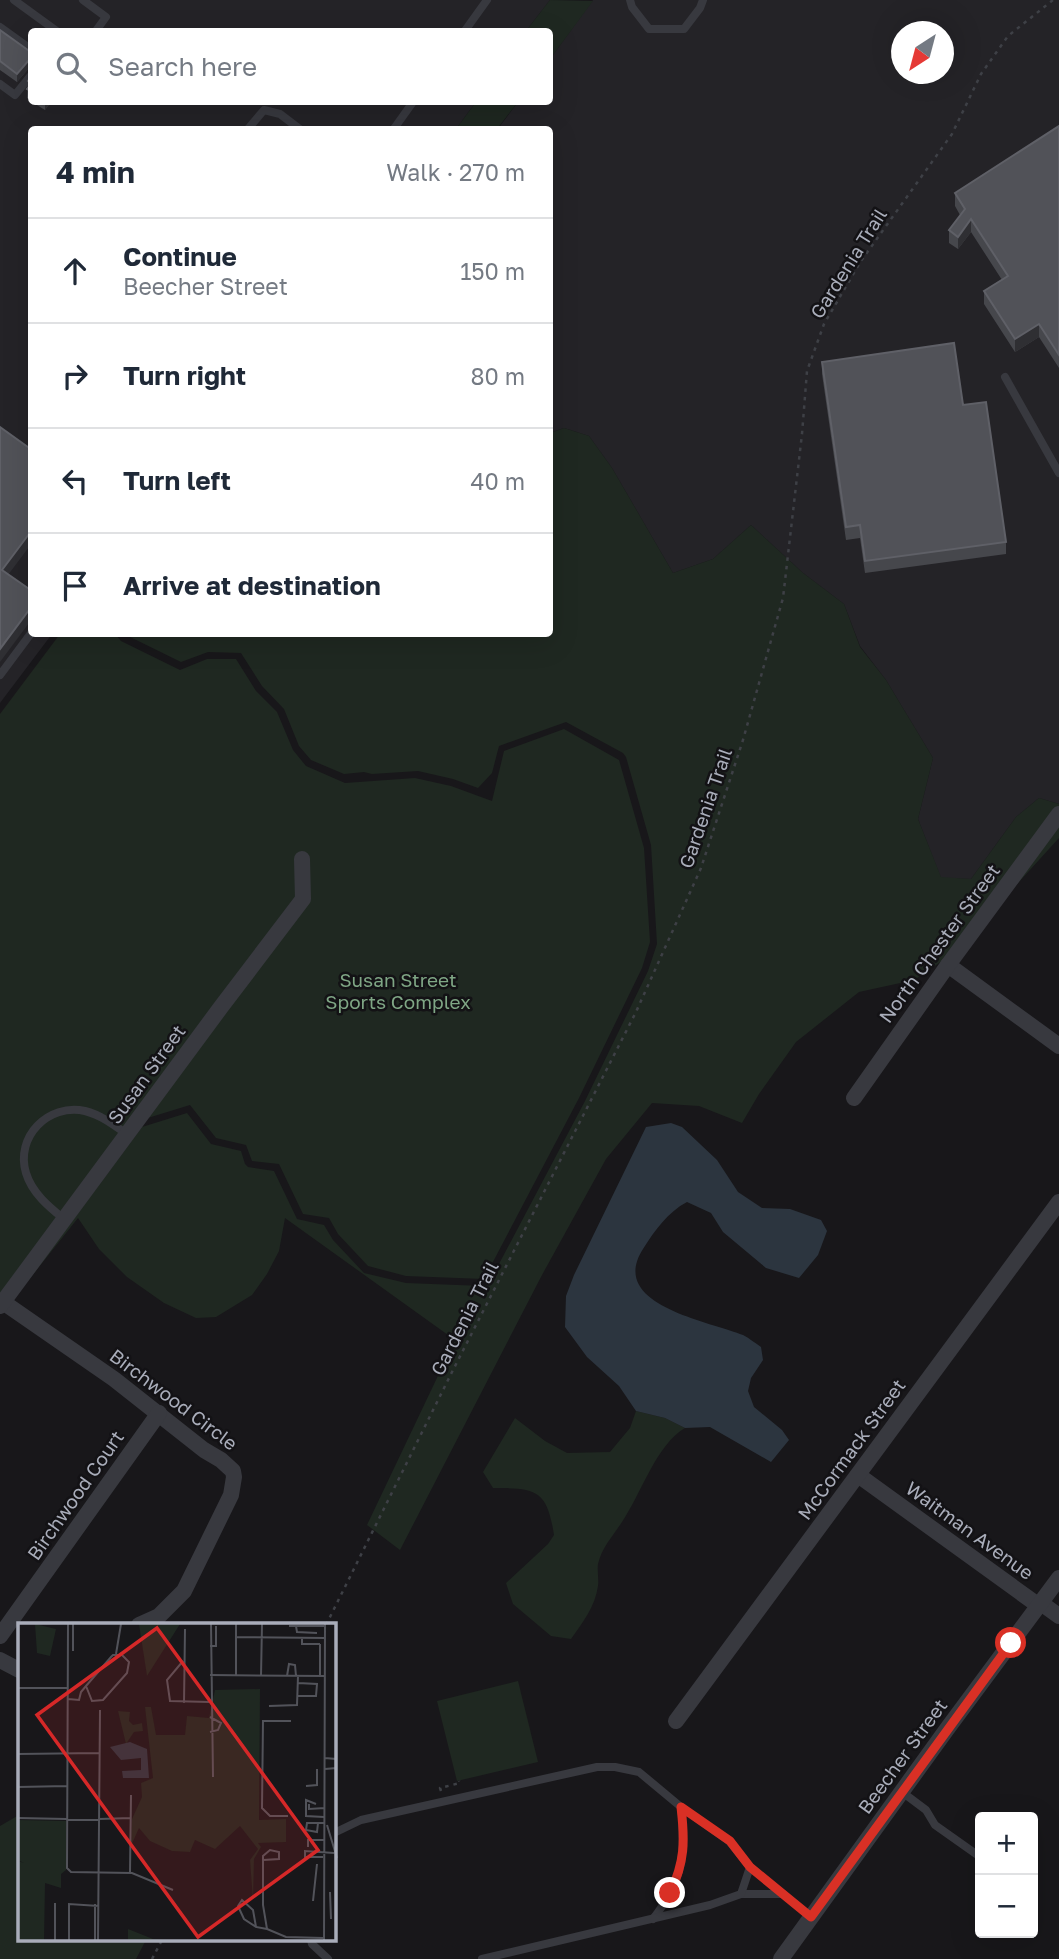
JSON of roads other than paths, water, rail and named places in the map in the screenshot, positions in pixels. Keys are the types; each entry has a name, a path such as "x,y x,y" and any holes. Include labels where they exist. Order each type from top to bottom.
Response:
{"street":[{"name":"North Chester Street","path":"854,1098 1059,814"},
{"name":"Susan Street","path":"1,1304 303,899 302,859"},
{"path":"948,965 1059,1046"},
{"name":"McCormack Street","path":"676,1721 1059,1202"},
{"name":"Birchwood Circle","path":"1,1304 114,1379 233,1471 231,1495 184,1591 159,1616 143,1623"},
{"name":"Birchwood Court","path":"0,1636 159,1413"},
{"name":"Waitman Avenue","path":"859,1475 1035,1603 1041,1603 1059,1616"},
{"name":"Beecher Street","path":"781,1959 1059,1578"},
{"path":"0,1660 18,1669"}],"lane":[{"path":"14,0 52,28"},
{"path":"83,0 106,17 98,28"},
{"path":"467,28 486,0"},
{"path":"630,0 632,7 649,29 684,29 703,0"},
{"path":"0,27 28,47"},
{"path":"0,84 15,95 28,79"},
{"path":"396,126 411,105"},
{"path":"250,126 264,110 280,114 296,126"},
{"path":"1005,377 1059,473"},
{"path":"0,674 28,637"},
{"path":"65,1219 43,1201 25,1172 24,1157 29,1135 43,1119 55,1113 78,1110 101,1117 128,1135"},
{"path":"336,1832 361,1820 597,1767 615,1767 639,1772 681,1807 730,1841 750,1867 811,1917"},
{"path":"902,1792 926,1810 935,1825 975,1853"},
{"path":"653,1919 677,1879 682,1860 684,1838 681,1807"},
{"path":"741,1894 750,1867"},
{"path":"482,1959 710,1905 741,1894 783,1894"},
{"path":"311,1941 328,1959"}],"park label":[{"name":"Susan Street Sports Complex","path":"398,990"}]}
